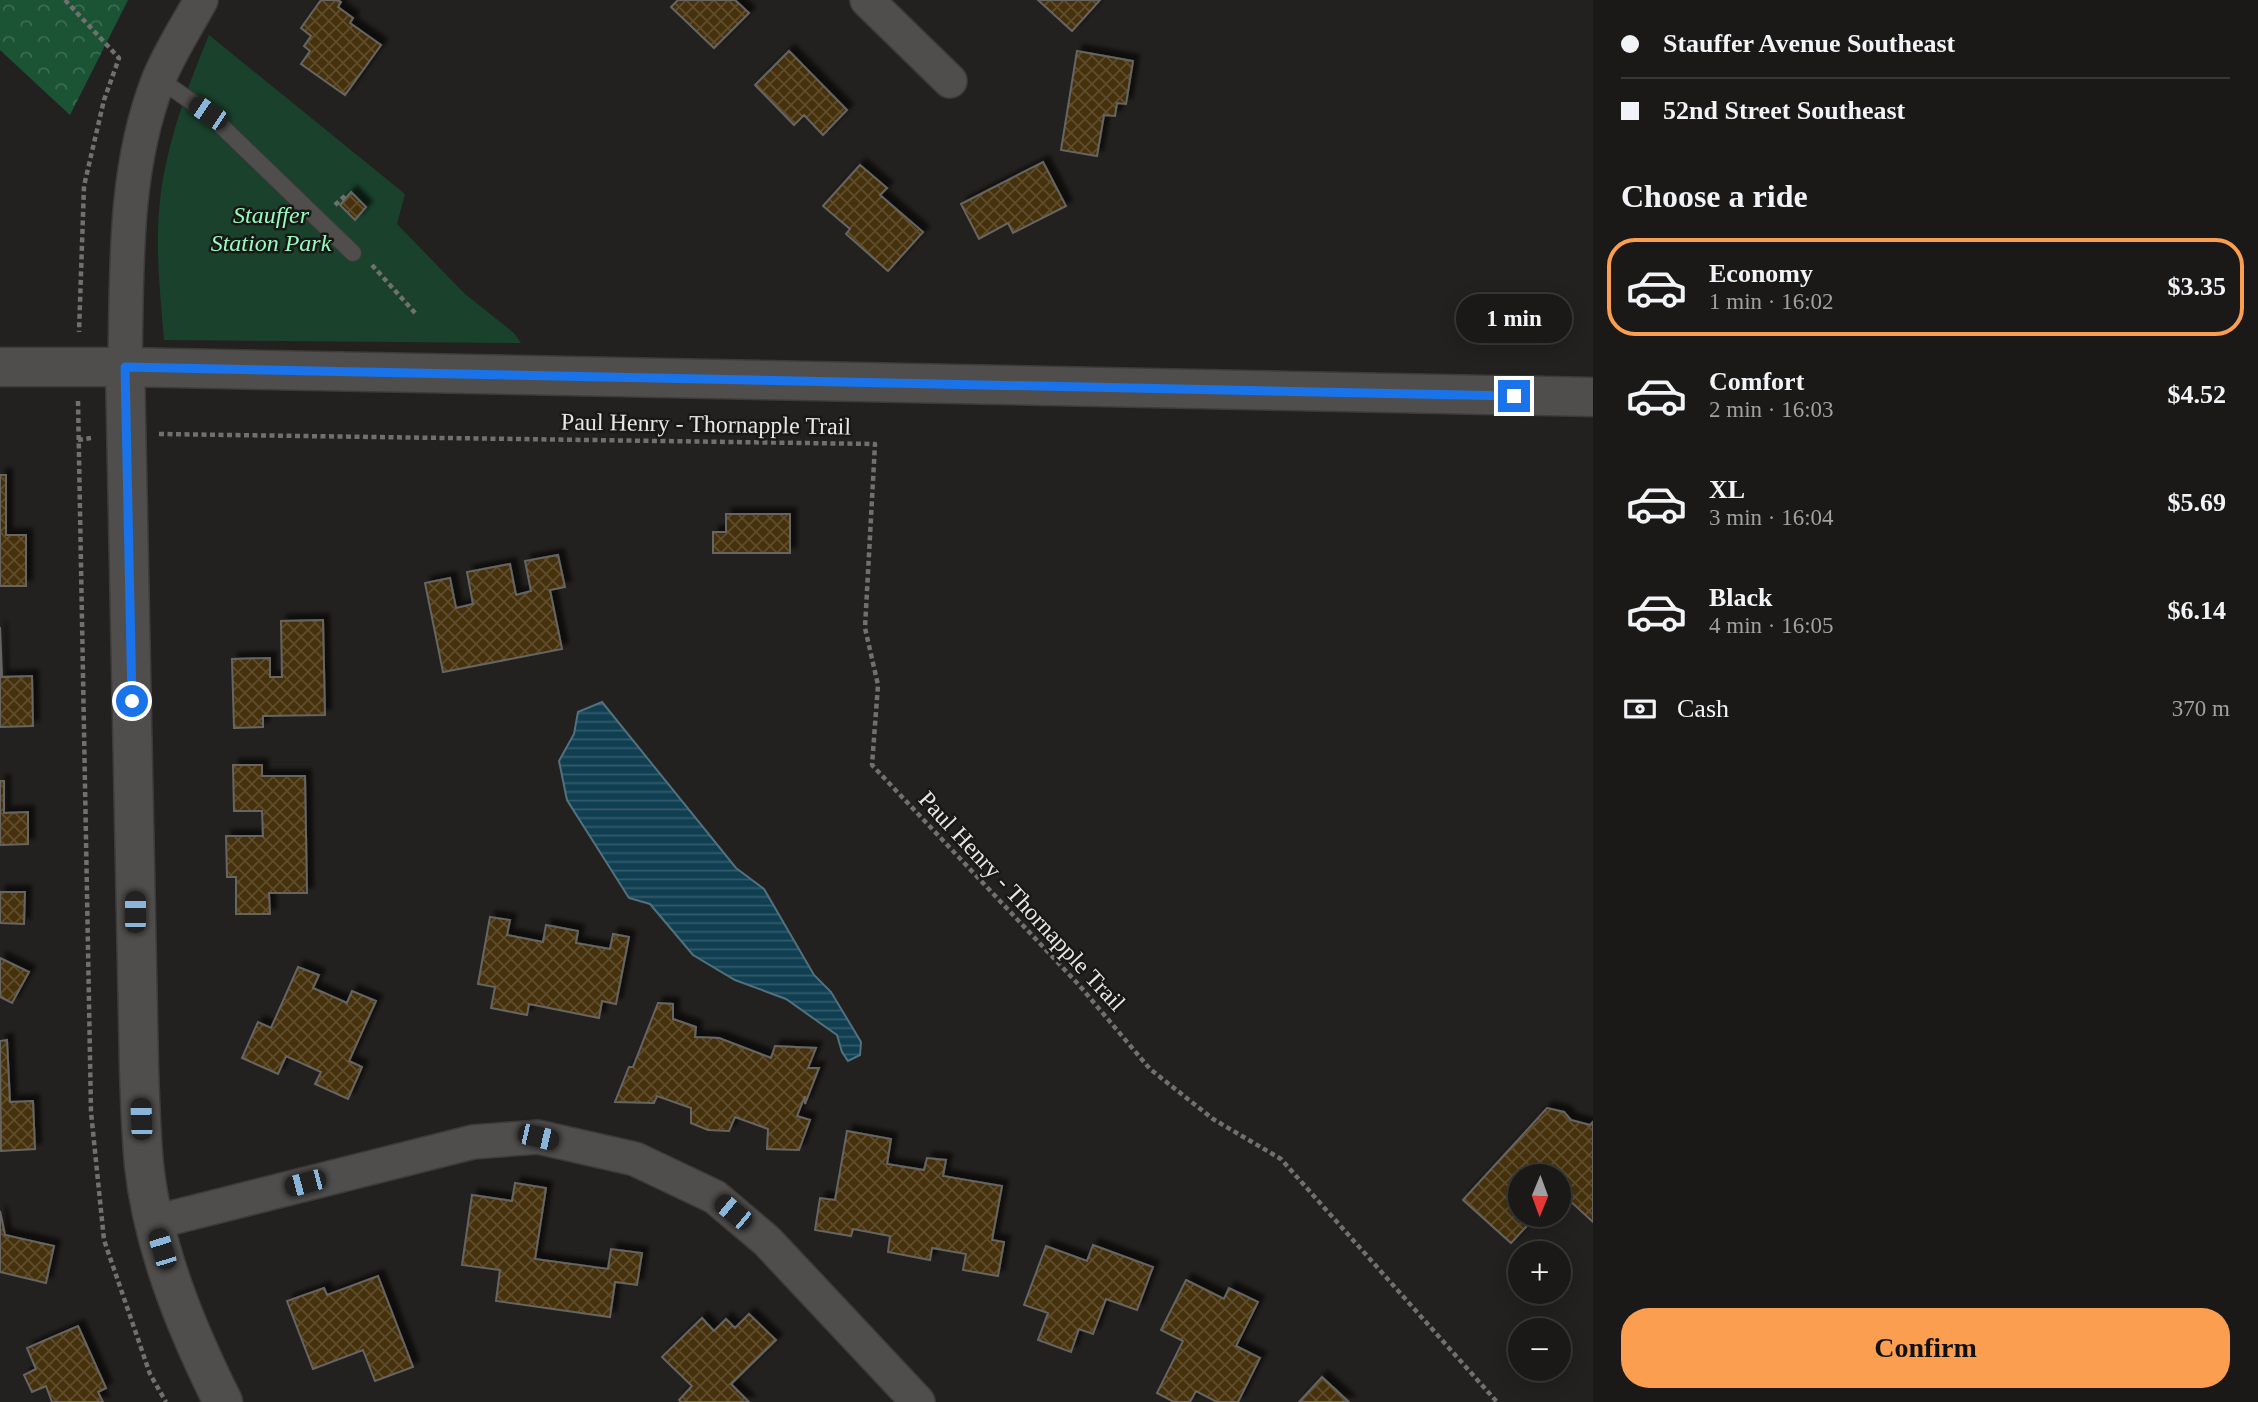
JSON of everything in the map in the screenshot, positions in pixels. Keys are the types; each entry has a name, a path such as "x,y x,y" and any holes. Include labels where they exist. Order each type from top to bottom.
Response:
{"main road":[{"path":"0,367 125,367 1593,397"},
{"path":"125,367 139,1069 144,1167 155,1222 184,1319 223,1402"}],"street":[{"path":"125,367 128,233 137,149 159,79 201,0"},
{"path":"867,0 950,80"},
{"path":"155,1222 473,1142 538,1137 635,1159 715,1197 767,1241 918,1402"}],"lane":[{"path":"159,79 208,113 353,253"}],"path":[{"path":"65,0 119,58 104,100 84,186 78,367 90,1112 104,1240 150,1374 166,1402"},
{"path":"353,253 363,256 416,314"},
{"name":"Paul Henry - Thornapple Trail","path":"78,440 126,435 181,434 875,444 865,628 878,685 872,765 1079,985 1150,1069 1213,1119 1282,1158 1497,1402"}],"green space":[{"path":"0,0 128,0 70,115 0,50"},
{"name":"Stauffer Station Park","path":"209,35 405,194 397,224 465,294 514,333 521,343 164,340 158,252 163,178 179,116"}],"water":[{"path":"602,702 736,868 764,889 814,975 831,992 861,1042 860,1055 848,1061 837,1035 786,999 735,980 693,955 650,904 629,898 567,800 559,761 574,734 578,712"}],"building":[{"path":"321,0 341,2 338,7 353,18 350,23 381,45 345,95 301,64 310,51 304,46 311,36 301,28"},
{"path":"678,0 735,0 749,13 714,48 671,7"},
{"path":"1038,0 1100,0 1072,31"},
{"path":"789,51 847,110 823,135 804,115 794,125 755,85"},
{"path":"1077,51 1133,61 1126,104 1117,103 1115,116 1104,115 1097,156 1061,150"},
{"path":"1043,162 1066,206 1013,233 1008,223 979,239 961,204"},
{"path":"860,165 887,188 880,195 923,232 888,271 846,234 850,229 823,206"},
{"path":"351,192 366,207 355,220 340,205"},
{"path":"0,475 6,475 6,535 26,535 26,586 0,586"},
{"path":"726,514 790,514 790,553 713,553 713,532 726,532"},
{"path":"558,555 565,587 550,590 562,649 443,672 425,583 450,578 456,608 473,604 467,572 510,564 516,595 531,591 525,561"},
{"path":"323,620 325,715 263,716 263,727 234,728 232,659 270,658 270,677 282,677 281,621"},
{"path":"0,627 2,677 32,676 33,726 0,727"},
{"path":"233,765 262,765 262,776 305,776 307,893 269,893 270,914 236,914 236,877 227,877 226,836 263,836 262,811 234,811"},
{"path":"0,781 4,781 4,813 28,812 28,844 0,845"},
{"path":"0,892 25,892 24,924 0,923"},
{"path":"490,917 510,920 507,935 543,942 546,925 578,931 576,943 610,949 613,934 629,937 616,1004 602,1001 599,1018 529,1004 527,1015 491,1008 495,987 478,984"},
{"path":"0,958 29,972 12,1003 0,997"},
{"path":"298,967 319,975 313,988 347,1003 352,991 376,1001 349,1061 362,1067 348,1099 315,1084 321,1072 286,1056 278,1074 242,1058 258,1022 271,1028"},
{"path":"658,1003 673,1004 673,1019 696,1027 695,1037 719,1038 771,1058 775,1046 816,1048 808,1068 819,1068 805,1104 805,1096 797,1116 810,1120 799,1150 767,1149 768,1129 735,1117 729,1131 708,1130 691,1123 691,1108 657,1096 654,1103 615,1102 629,1067 633,1067"},
{"path":"7,1040 10,1102 33,1101 35,1149 1,1151 0,1041"},
{"path":"1547,1108 1564,1112 1571,1120 1590,1125 1593,1122 1593,1222 1572,1203 1572,1164 1508,1164 1508,1227 1526,1227 1513,1241 1509,1241 1463,1200"},
{"path":"847,1131 891,1139 887,1164 924,1170 927,1158 946,1160 943,1176 1002,1186 992,1240 1004,1242 998,1276 963,1270 966,1254 932,1248 930,1260 888,1252 890,1236 853,1229 851,1236 815,1230 820,1198 835,1200"},
{"path":"515,1183 546,1188 535,1259 608,1269 611,1249 642,1253 637,1285 615,1282 610,1317 496,1301 500,1270 462,1265 472,1195 512,1201"},
{"path":"0,1211 5,1235 54,1246 46,1283 0,1272"},
{"path":"1093,1245 1153,1267 1137,1310 1106,1299 1093,1334 1079,1329 1071,1352 1038,1340 1048,1313 1024,1305 1046,1246 1087,1261"},
{"path":"378,1276 413,1367 375,1381 363,1350 313,1369 287,1301 324,1288 327,1295"},
{"path":"1186,1280 1224,1299 1229,1288 1258,1302 1236,1346 1260,1358 1238,1402 1217,1402 1196,1391 1190,1402 1174,1402 1157,1393 1183,1341 1161,1330"},
{"path":"749,1314 776,1340 731,1384 749,1402 681,1402 679,1400 692,1386 662,1357 702,1318 714,1331 726,1319 735,1328"},
{"path":"78,1326 106,1388 98,1392 103,1402 52,1402 46,1386 32,1392 24,1375 36,1369 27,1348"},
{"path":"1322,1377 1349,1402 1299,1402"}],"route":[{"path":"132,701 125,367 1514,396"}]}
